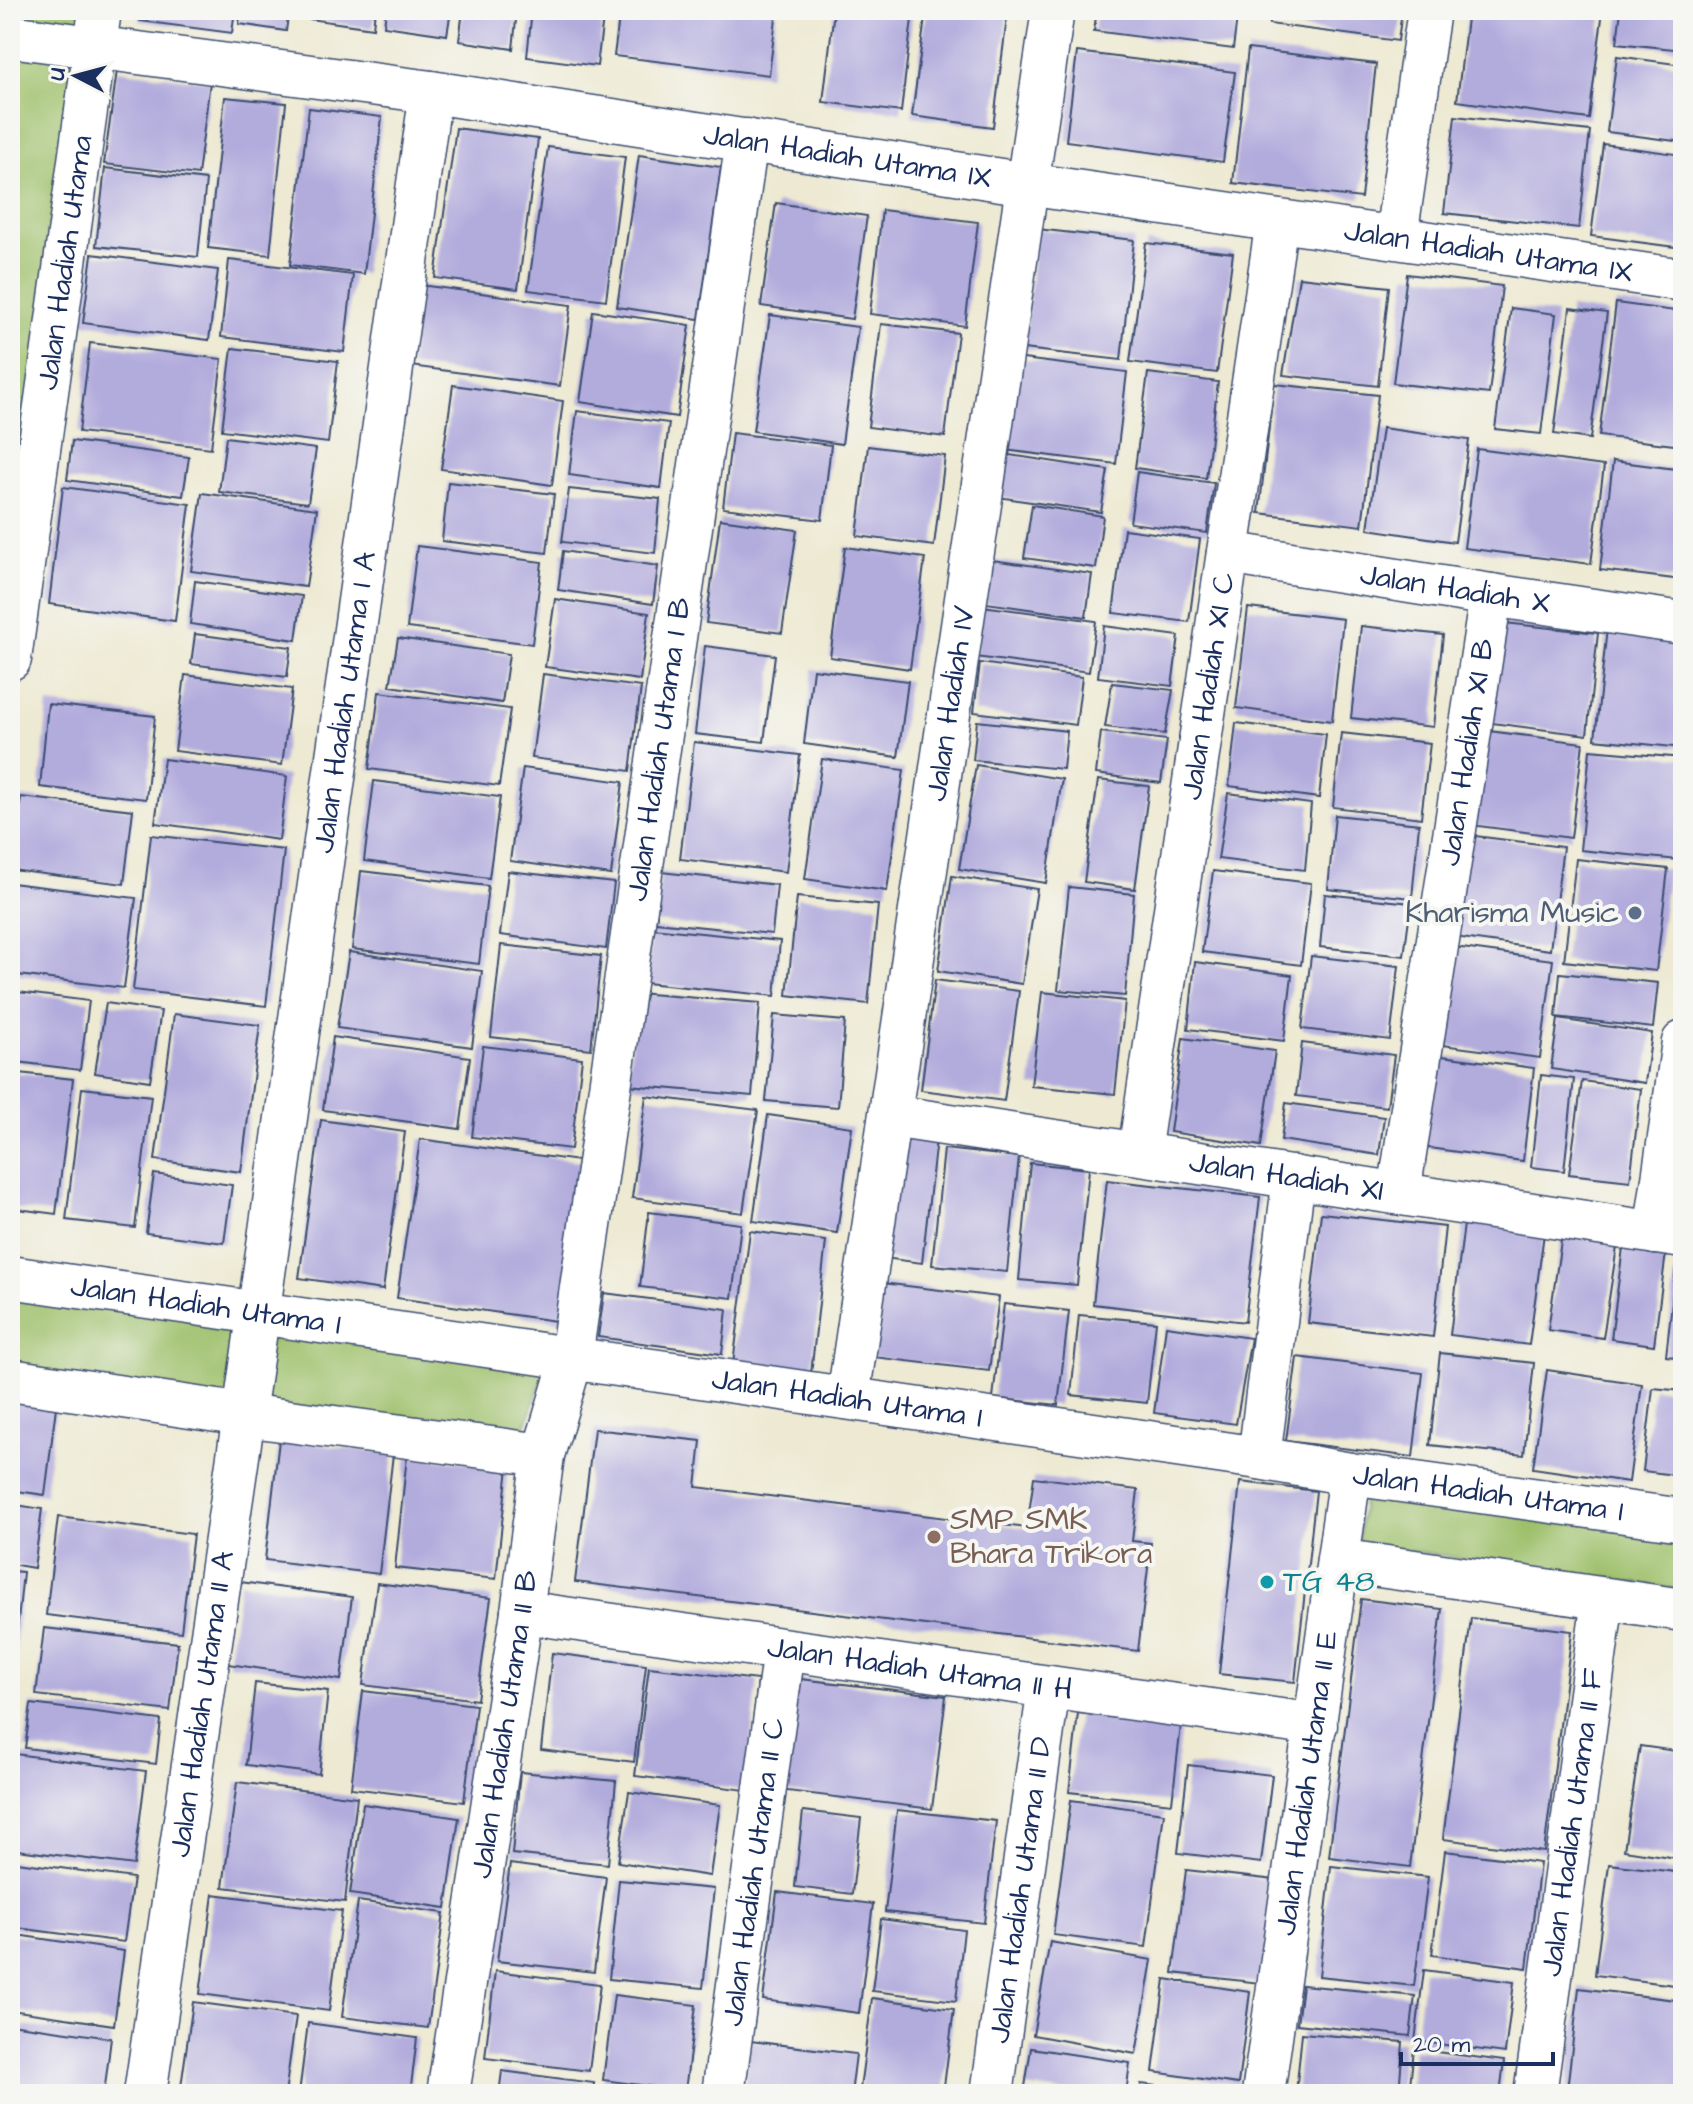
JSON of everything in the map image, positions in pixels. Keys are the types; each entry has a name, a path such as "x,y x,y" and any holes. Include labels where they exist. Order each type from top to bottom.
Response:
{"street":[{"name":"Jalan Hadiah IV","path":"848,1398 1053,10"},
{"path":"1396,237 1429,10"},
{"name":"Jalan Hadiah Utama IX","path":"10,36 98,29 431,92 1027,184 1683,280"},
{"name":"Jalan Hadiah Utama","path":"10,659 98,29"},
{"name":"Jalan Hadiah Utama I A","path":"258,1314 431,92"},
{"name":"Jalan Hadiah Utama I B","path":"571,1357 747,140"},
{"name":"Jalan Hadiah XI C","path":"1139,1153 1277,221"},
{"name":"Jalan Hadiah X","path":"1228,553 1683,623"},
{"name":"Jalan Hadiah XI B","path":"1399,1193 1491,595"},
{"path":"1669,1235 1683,1042"},
{"name":"Jalan Hadiah XI","path":"891,1116 1669,1235"},
{"path":"1259,1458 1294,1177"},
{"name":"Jalan Hadiah Utama I","path":"10,1277 1683,1520"},
{"name":"Jalan Hadiah Utama II A","path":"145,2094 258,1314"},
{"name":"Jalan Hadiah Utama II B","path":"448,2094 543,1455 571,1357"},
{"path":"10,1380 543,1455"},
{"name":"Jalan Hadiah Utama II E","path":"1263,2094 1350,1474"},
{"path":"1338,1560 1683,1610"},
{"name":"Jalan Hadiah Utama II F","path":"1535,2094 1603,1599"},
{"name":"Jalan Hadiah Utama II H","path":"522,1612 1316,1725"},
{"name":"Jalan Hadiah Utama II C","path":"723,2094 784,1650"},
{"name":"Jalan Hadiah Utama II D","path":"992,2094 1049,1687"}],"green space":[{"path":"10,10 98,10 10,607"},
{"path":"10,1286 546,1368 520,1441 10,1372"},
{"path":"1364,1490 1683,1533 1683,1590 1358,1544"}],"building":[{"path":"142,10 235,10 232,33 140,21"},
{"path":"241,10 289,10 286,31 239,24"},
{"path":"303,10 375,10 373,28 302,18"},
{"path":"386,10 451,10 447,35 384,26"},
{"path":"463,10 517,10 513,49 459,41"},
{"path":"532,10 604,10 597,66 527,57"},
{"path":"620,10 777,10 769,75 614,56"},
{"path":"834,10 913,10 901,112 823,102"},
{"path":"926,10 1008,10 993,127 912,116"},
{"path":"1097,10 1238,10 1233,49 1094,31"},
{"path":"1270,10 1402,10 1398,41 1269,24"},
{"path":"1468,10 1603,10 1589,119 1457,101"},
{"path":"1621,10 1683,10 1683,50 1617,43"},
{"path":"1248,49 1376,64 1361,198 1233,183"},
{"path":"1077,52 1235,72 1223,162 1066,141"},
{"path":"1617,56 1683,65 1683,142 1607,132"},
{"path":"117,70 210,82 198,175 104,164"},
{"path":"225,97 286,103 270,255 208,248"},
{"path":"309,108 382,117 364,274 290,265"},
{"path":"1455,116 1590,131 1579,228 1444,213"},
{"path":"456,128 538,139 518,289 435,278"},
{"path":"1603,144 1683,155 1683,248 1591,236"},
{"path":"548,147 625,157 606,300 528,290"},
{"path":"639,155 721,167 699,319 617,307"},
{"path":"105,168 206,180 198,257 96,246"},
{"path":"776,203 867,216 852,319 761,306"},
{"path":"882,210 978,222 965,326 870,314"},
{"path":"1037,229 1134,240 1121,360 1024,349"},
{"path":"1146,243 1233,253 1217,373 1130,362"},
{"path":"92,254 218,270 209,340 83,323"},
{"path":"229,260 353,275 344,352 221,337"},
{"path":"1407,274 1502,286 1489,394 1393,383"},
{"path":"1299,277 1389,287 1378,386 1283,375"},
{"path":"420,285 571,305 560,386 410,366"},
{"path":"1616,303 1683,312 1683,446 1599,436"},
{"path":"1511,308 1556,314 1541,434 1495,429"},
{"path":"1570,308 1607,313 1590,439 1554,434"},
{"path":"593,311 690,325 677,417 580,402"},
{"path":"770,315 858,327 842,444 753,431"},
{"path":"881,324 958,333 945,437 868,427"},
{"path":"90,343 222,359 211,448 79,432"},
{"path":"232,348 338,361 328,443 222,430"},
{"path":"1015,358 1127,372 1116,464 1004,450"},
{"path":"1148,373 1218,382 1206,478 1135,468"},
{"path":"1274,384 1378,395 1362,526 1259,513"},
{"path":"453,385 563,401 552,485 441,469"},
{"path":"577,411 669,423 661,488 569,475"},
{"path":"1382,428 1469,440 1455,542 1368,529"},
{"path":"732,433 831,445 822,520 723,508"},
{"path":"226,437 316,449 308,503 219,492"},
{"path":"72,441 189,457 183,496 67,480"},
{"path":"868,446 945,456 934,546 857,536"},
{"path":"1477,449 1604,466 1591,564 1464,548"},
{"path":"1003,454 1108,470 1101,512 997,497"},
{"path":"1613,461 1683,470 1683,580 1600,570"},
{"path":"1137,472 1214,483 1207,533 1130,523"},
{"path":"448,482 554,494 547,553 442,541"},
{"path":"63,487 190,504 175,621 49,604"},
{"path":"569,489 660,499 655,553 562,542"},
{"path":"202,493 317,509 306,587 191,571"},
{"path":"1032,505 1103,516 1096,568 1024,558"},
{"path":"720,519 797,530 782,633 706,623"},
{"path":"1124,529 1200,539 1189,622 1113,613"},
{"path":"417,546 542,562 532,644 407,628"},
{"path":"845,547 925,558 910,669 830,657"},
{"path":"563,551 658,566 653,604 558,590"},
{"path":"992,560 1092,574 1086,617 986,603"},
{"path":"195,581 302,596 296,640 190,624"},
{"path":"555,599 649,613 640,680 545,667"},
{"path":"982,606 1096,621 1089,672 975,657"},
{"path":"1248,608 1343,619 1332,721 1236,708"},
{"path":"1495,622 1598,633 1587,735 1484,722"},
{"path":"1104,626 1179,636 1172,686 1098,677"},
{"path":"1361,626 1443,635 1433,727 1351,718"},
{"path":"1607,628 1683,636 1683,748 1595,739"},
{"path":"195,634 291,647 287,677 191,664"},
{"path":"398,638 509,654 502,703 390,686"},
{"path":"705,646 775,655 764,742 695,734"},
{"path":"980,663 1082,677 1076,725 974,712"},
{"path":"813,669 908,681 898,757 804,744"},
{"path":"543,674 641,687 630,771 532,758"},
{"path":"185,675 292,689 282,765 175,751"},
{"path":"1112,683 1173,690 1165,734 1105,727"},
{"path":"379,692 510,709 499,786 369,769"},
{"path":"48,704 155,716 146,799 40,787"},
{"path":"977,721 1067,731 1063,769 973,760"},
{"path":"1236,723 1326,734 1319,798 1229,786"},
{"path":"1481,730 1583,743 1571,838 1470,825"},
{"path":"1101,732 1167,740 1161,783 1096,774"},
{"path":"1341,733 1430,743 1421,818 1333,807"},
{"path":"694,742 800,755 786,872 680,859"},
{"path":"1590,750 1683,758 1683,813 1678,860 1580,850"},
{"path":"164,759 287,776 279,840 155,823"},
{"path":"822,759 904,770 887,891 805,879"},
{"path":"976,765 1062,779 1046,883 959,869"},
{"path":"523,768 623,782 611,875 510,861"},
{"path":"1098,780 1149,786 1135,889 1084,882"},
{"path":"374,781 500,797 489,878 364,861"},
{"path":"1228,793 1311,804 1305,870 1218,859"},
{"path":"21,797 133,810 124,884 11,870"},
{"path":"1335,815 1419,824 1412,898 1328,889"},
{"path":"151,835 284,850 266,1006 133,990"},
{"path":"1467,835 1563,847 1550,950 1454,937"},
{"path":"1576,859 1668,869 1656,971 1564,961"},
{"path":"361,871 488,886 479,964 352,949"},
{"path":"508,871 614,883 606,949 500,935"},
{"path":"1213,871 1311,883 1301,965 1202,952"},
{"path":"661,872 777,885 772,934 656,922"},
{"path":"952,876 1037,889 1022,984 938,971"},
{"path":"11,883 136,898 124,988 10,974"},
{"path":"1069,887 1134,894 1125,996 1058,990"},
{"path":"1325,894 1411,903 1404,956 1320,947"},
{"path":"797,897 878,905 868,1004 787,995"},
{"path":"652,928 780,941 775,996 646,983"},
{"path":"501,945 601,956 591,1049 491,1037"},
{"path":"1454,947 1553,960 1540,1058 1442,1045"},
{"path":"349,952 482,971 472,1047 337,1028"},
{"path":"1311,956 1399,966 1390,1040 1302,1029"},
{"path":"1195,962 1292,975 1284,1041 1188,1029"},
{"path":"1560,973 1658,983 1653,1028 1556,1017"},
{"path":"935,980 1019,991 1004,1101 921,1090"},
{"path":"10,991 89,1001 80,1070 10,1061"},
{"path":"1042,992 1125,1001 1115,1094 1031,1086"},
{"path":"636,993 760,1003 752,1096 628,1085"},
{"path":"106,1003 161,1011 150,1081 95,1073"},
{"path":"174,1014 260,1025 241,1172 155,1160"},
{"path":"774,1015 845,1021 838,1107 766,1101"},
{"path":"1558,1019 1652,1033 1645,1083 1551,1069"},
{"path":"333,1037 470,1057 460,1129 323,1110"},
{"path":"1183,1038 1275,1051 1261,1146 1170,1132"},
{"path":"1302,1043 1394,1055 1387,1107 1296,1096"},
{"path":"483,1046 582,1058 571,1149 472,1137"},
{"path":"1426,1054 1534,1068 1523,1161 1414,1146"},
{"path":"10,1072 73,1079 56,1214 10,1208"},
{"path":"1541,1075 1574,1079 1564,1171 1531,1167"},
{"path":"1582,1081 1641,1089 1630,1181 1569,1174"},
{"path":"82,1088 151,1096 135,1228 66,1220"},
{"path":"646,1096 758,1110 743,1213 632,1198"},
{"path":"1286,1103 1384,1117 1379,1155 1281,1140"},
{"path":"768,1115 852,1127 837,1233 753,1221"},
{"path":"321,1120 405,1132 383,1290 299,1278"},
{"path":"899,1125 937,1130 922,1263 883,1258"},
{"path":"420,1139 586,1162 563,1322 397,1298"},
{"path":"944,1149 1019,1157 1007,1272 932,1265"},
{"path":"1030,1163 1089,1169 1077,1285 1019,1280"},
{"path":"154,1174 232,1185 224,1243 146,1233"},
{"path":"1107,1180 1260,1197 1245,1322 1093,1304"},
{"path":"649,1212 741,1224 732,1298 640,1287"},
{"path":"1321,1213 1445,1227 1433,1337 1308,1323"},
{"path":"1465,1216 1545,1226 1529,1345 1450,1335"},
{"path":"1563,1227 1619,1234 1603,1338 1548,1330"},
{"path":"750,1231 826,1241 811,1374 733,1364"},
{"path":"1624,1240 1667,1245 1654,1345 1611,1339"},
{"path":"1678,1249 1683,1249 1683,1358 1666,1356"},
{"path":"882,1283 999,1297 989,1371 873,1357"},
{"path":"604,1293 727,1309 722,1354 598,1337"},
{"path":"1004,1304 1069,1311 1058,1405 993,1398"},
{"path":"1079,1315 1156,1322 1147,1403 1071,1395"},
{"path":"1166,1326 1251,1338 1236,1424 1154,1413"},
{"path":"1440,1353 1534,1363 1524,1455 1430,1445"},
{"path":"1297,1357 1423,1373 1413,1457 1286,1441"},
{"path":"1547,1370 1642,1384 1629,1482 1533,1468"},
{"path":"1653,1388 1683,1391 1683,1476 1643,1471"},
{"path":"10,1393 57,1399 45,1495 10,1490"},
{"name":"SMP SMK Bhara Trikora","path":"594,1429 701,1441 696,1487 1027,1528 1034,1477 1138,1490 1132,1541 1151,1543 1138,1651 575,1582"},
{"path":"279,1440 393,1454 379,1574 265,1560"},
{"path":"407,1456 508,1467 496,1579 395,1568"},
{"name":"TG 48","path":"1240,1482 1316,1491 1295,1682 1219,1674"},
{"path":"10,1504 42,1509 34,1568 10,1564"},
{"path":"58,1517 193,1534 181,1632 46,1615"},
{"path":"10,1571 23,1572 12,1681 10,1681"},
{"path":"240,1582 352,1597 341,1680 228,1664"},
{"path":"377,1583 491,1598 477,1700 363,1685"},
{"path":"1361,1599 1442,1609 1410,1867 1329,1857"},
{"path":"1471,1618 1572,1631 1544,1852 1443,1839"},
{"path":"44,1628 178,1643 170,1711 36,1695"},
{"path":"552,1653 646,1665 634,1762 541,1750"},
{"path":"649,1667 758,1680 745,1790 635,1776"},
{"path":"792,1678 946,1696 932,1809 779,1790"},
{"path":"255,1683 328,1691 319,1774 246,1765"},
{"path":"363,1691 476,1705 464,1802 351,1788"},
{"path":"31,1704 161,1720 156,1764 25,1748"},
{"path":"1078,1713 1181,1725 1172,1803 1069,1792"},
{"path":"1640,1746 1683,1752 1683,1859 1624,1850"},
{"path":"15,1754 146,1771 134,1865 10,1849 10,1794"},
{"path":"1188,1765 1272,1775 1261,1863 1178,1853"},
{"path":"520,1772 616,1781 608,1864 512,1854"},
{"path":"237,1782 357,1797 345,1902 223,1887"},
{"path":"629,1792 720,1805 710,1876 618,1862"},
{"path":"1071,1800 1164,1813 1146,1947 1053,1935"},
{"path":"363,1804 459,1818 446,1908 350,1894"},
{"path":"897,1810 996,1821 984,1923 885,1912"},
{"path":"803,1811 861,1818 852,1894 795,1887"},
{"path":"1445,1851 1540,1863 1527,1968 1432,1955"},
{"path":"10,1861 133,1878 124,1942 10,1927"},
{"path":"510,1864 606,1877 594,1972 497,1961"},
{"path":"1609,1864 1683,1873 1683,1986 1595,1975"},
{"path":"1331,1866 1428,1877 1414,1986 1319,1976"},
{"path":"1186,1870 1275,1880 1260,1983 1173,1973"},
{"path":"619,1880 714,1889 703,1988 609,1979"},
{"path":"777,1892 873,1904 859,2013 763,2000"},
{"path":"213,1894 342,1911 329,2011 200,1994"},
{"path":"358,1901 444,1913 428,2028 342,2017"},
{"path":"881,1919 964,1930 956,2001 872,1991"},
{"path":"10,1934 124,1951 114,2025 10,2010"},
{"path":"1050,1942 1152,1960 1136,2054 1033,2035"},
{"path":"1424,1970 1514,1982 1505,2053 1415,2041"},
{"path":"495,1971 600,1984 589,2071 485,2058"},
{"path":"1165,1979 1250,1992 1238,2084 1153,2072"},
{"path":"1302,1985 1415,1996 1410,2036 1297,2024"},
{"path":"1579,1988 1683,2001 1683,2094 1600,2094 1567,2090"},
{"path":"614,1995 696,2005 685,2091 603,2080"},
{"path":"872,1998 954,2009 943,2094 898,2094 860,2089"},
{"path":"193,2002 296,2016 285,2094 180,2094"},
{"path":"308,2023 417,2038 410,2094 299,2094"},
{"path":"10,2024 111,2038 104,2094 10,2094"},
{"path":"1302,2033 1403,2042 1399,2094 1296,2093"},
{"path":"750,2041 856,2054 851,2094 744,2094"},
{"path":"1031,2048 1130,2063 1126,2094 1074,2094 1025,2087"},
{"path":"1414,2049 1504,2061 1500,2094 1409,2094"},
{"path":"502,2071 594,2083 593,2094 499,2094"},
{"path":"1141,2084 1206,2092 1206,2094 1140,2094"}],"place":[{"name":"Kharisma Music","path":"1635,913"},
{"name":"SMP SMK Bhara Trikora","path":"934,1537"},
{"name":"TG 48","path":"1267,1582"}]}
